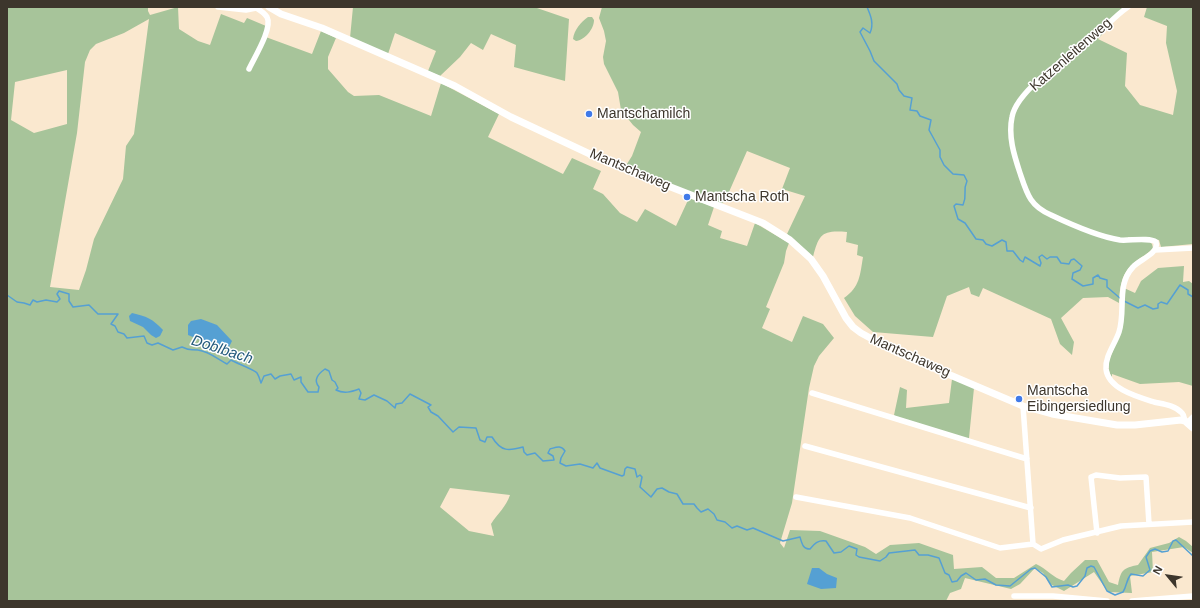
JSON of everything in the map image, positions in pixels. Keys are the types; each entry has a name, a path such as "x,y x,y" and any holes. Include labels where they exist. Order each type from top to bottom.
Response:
{"street":[{"path":"218,7 246,10 255,7 267,10 268,27 249,69"},
{"name":"Katzenleitenweg","path":"1128,7 1095,36 1052,68 1026,93 1017,105 1012,116 1011,138 1015,157 1027,193 1031,202 1038,208 1062,220 1111,238 1127,240 1153,240 1156,244 1155,250"},
{"name":"Mantschaweg","path":"267,10 322,28 456,86 511,117 609,163 763,223 790,240 811,259 823,276 846,318 853,327 861,334 896,352 1023,406 1052,414 1117,424 1134,425 1176,420 1186,422"},
{"path":"1193,248 1155,250 1138,262 1128,273 1124,282 1122,294 1119,331 1106,363 1108,377 1117,386 1131,393 1178,410 1186,422 1193,428"},
{"path":"812,393 1027,459"},
{"path":"1023,406 1034,544"},
{"path":"1186,422 1193,417"},
{"path":"806,446 1031,508"},
{"path":"1097,532 1091,478 1096,476 1120,478 1146,477 1149,524"},
{"path":"796,497 910,518 1000,548 1034,544 1041,549 1063,540 1121,526 1193,522"},
{"path":"1014,596 1053,596 1107,601"},
{"path":"1132,601 1193,596"}],"green space":[{"path":"7,7 148,7 150,15 178,7 179,29 198,41 210,45 221,14 244,23 247,18 266,26 263,36 312,54 321,31 336,38 328,57 328,69 348,92 354,96 379,95 431,116 441,83 499,114 488,137 563,174 572,158 601,171 593,189 603,194 620,213 637,222 645,209 676,226 689,198 714,207 708,225 722,231 720,238 747,246 755,223 789,243 784,263 766,307 770,309 762,328 792,342 803,316 823,324 834,338 819,356 814,366 809,388 792,503 780,543 784,548 790,530 820,531 865,547 876,554 890,545 919,543 953,555 954,569 982,567 996,578 1014,578 1036,564 1064,581 1085,560 1097,560 1109,582 1118,585 1120,576 1124,570 1138,565 1150,548 1169,543 1179,537 1193,547 1193,553 1184,547 1152,552 1153,572 1130,576 1132,593 1108,592 1094,572 1064,591 1050,584 1043,573 1035,568 1020,584 1011,589 965,578 961,589 950,593 946,601 7,601","holes":["149,19 134,134 126,146 123,179 94,239 79,290 50,287 77,133 85,62 90,50 96,44 124,33","67,70 67,124 34,133 11,120 15,82","450,488 510,495 504,507 491,524 494,536 469,531 440,507"]},
{"path":"353,7 534,7 569,19 565,81 514,67 516,45 491,34 483,50 471,43 460,57 440,76 428,71 436,51 395,33 388,54 350,38"},
{"path":"602,7 1131,7 1117,18 1098,39 1127,53 1125,86 1140,105 1173,115 1177,91 1166,43 1167,26 1144,17 1147,7 1193,7 1193,244 1161,247 1159,240 1128,237 1129,242 1149,241 1153,248 1130,266 1122,281 1119,303 1108,297 1083,298 1061,318 1074,342 1072,355 1060,344 1051,319 983,288 979,297 971,294 969,287 947,296 933,337 873,332 855,316 844,298 856,285 860,275 863,257 857,255 858,245 846,242 847,232 832,232 823,235 817,243 813,257 787,234 805,196 782,189 790,168 747,151 725,201 721,204 625,167 632,156 641,132 633,125 621,110 618,92 604,64 603,57 606,41 599,18"},
{"path":"588,17 592,17 594,20 591,30 583,39 576,41 573,39 576,29"},
{"path":"1184,266 1183,282 1189,281 1193,284 1193,386 1179,382 1140,384 1112,374 1112,378 1108,363 1116,343 1124,288 1135,293 1141,281 1158,268"},
{"path":"952,379 974,388 968,440 896,417 894,415 900,387 907,390 906,408 949,403"}],"water":[{"path":"132,313 145,317 156,323 163,330 160,336 156,338 143,327 130,321 129,316"},
{"path":"201,319 217,325 232,341 229,347 222,349 188,335 188,325 191,321"},
{"path":"812,568 819,568 827,574 837,578 836,588 821,589 807,584"}],"waterway":[{"path":"867,7 872,20 871,30 870,33 863,28 860,32 874,61 897,84 899,90 904,96 912,98 910,110 917,111 920,116 931,120 929,130 940,150 940,157 944,165 953,174 964,175 967,181 963,205 956,204 954,206 958,219 965,223 976,239 983,240 986,244 992,246 1002,240 1006,242 1007,251 1013,251 1023,262 1025,257 1040,266 1041,263 1039,257 1042,255 1047,259 1050,257 1057,257 1061,263 1069,264 1071,260 1074,259 1082,266 1080,270 1073,273 1072,279 1083,286 1093,284 1093,278 1098,275 1100,278 1107,280 1107,287 1121,299"},
{"path":"1124,301 1138,308 1145,305 1153,309 1158,308 1158,304 1161,302 1167,304 1180,285 1188,290 1188,294 1193,297"},
{"name":"Doblbach","path":"7,295 17,302 30,305 33,300 37,302 46,300 57,302 60,299 57,294 59,291 69,294 69,301 73,307 89,305 98,314 118,314 111,324 115,326 118,332 124,334 127,338 144,336 147,343 152,345 158,343 173,350 182,347 202,351 227,364 231,360 256,372 261,383 264,376 271,374 275,379 280,376 291,374 294,380 301,377 301,382 308,392 318,392 319,387 316,380 318,375 325,369 329,371 332,380 335,382 338,388 336,390 348,392 359,389 361,393 359,399 365,400 374,395 387,401 395,408 396,404 402,403 410,394 431,405 428,407 431,412 438,416 453,432 459,427 476,428 480,440 485,442 487,437 492,437 502,448 509,450 523,447 524,452 527,455 535,453 543,461 554,460 553,456 548,453 550,449 560,447 565,451 560,463 566,466 580,464 593,468 597,463 600,468 622,476 624,475 627,467 635,469 637,477 640,475 642,477 640,487 651,497 657,489 662,488 677,494 683,504 694,504 701,512 708,509 714,514 717,520 725,522 732,528 737,526 747,530 753,528 783,541 800,537 803,546 808,549 819,542 826,541 834,553 841,552 849,546 857,549 856,555 859,557 880,561 889,553 915,550 919,555 928,555 939,558 945,573 949,575 952,582 957,581 966,573 976,580 985,579 996,585 1010,586 1031,569 1035,568 1046,577 1052,587 1068,585 1073,587 1077,586 1085,576 1087,568 1091,566 1094,567 1107,591 1115,595 1123,592 1131,574 1143,576 1150,570 1146,557 1150,551 1155,549 1162,552 1168,551 1173,541 1176,540 1193,556"}],"place":[{"name":"Mantschamilch","path":"589,114"},
{"name":"Mantscha Roth","path":"687,197"},
{"name":"Mantscha Eibingersiedlung","path":"1019,399"}]}
